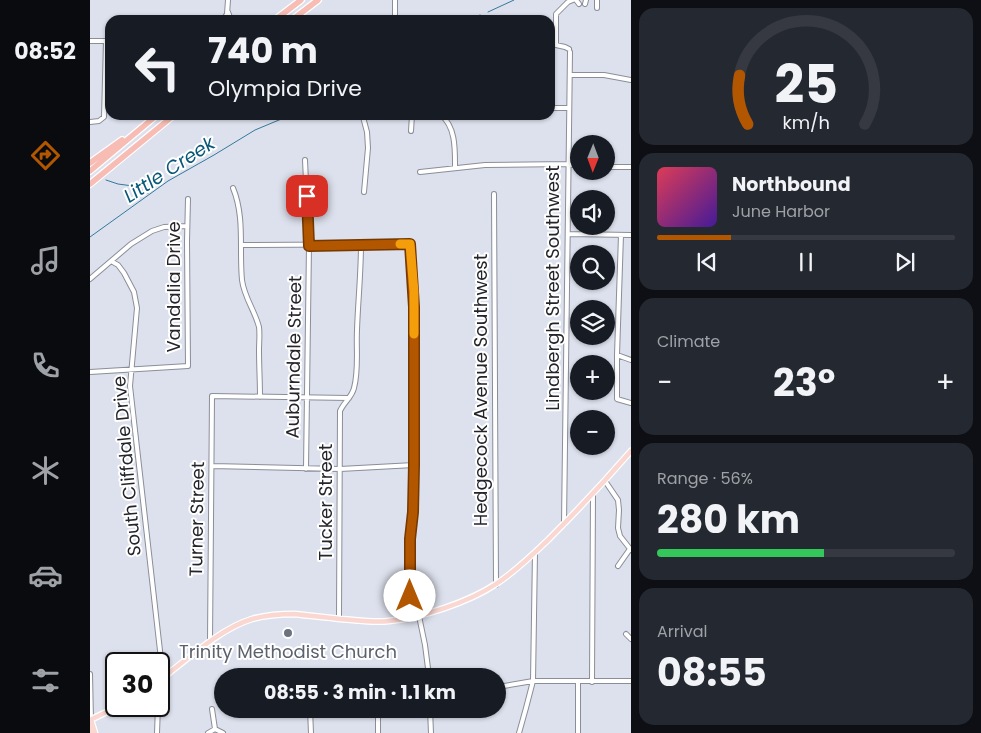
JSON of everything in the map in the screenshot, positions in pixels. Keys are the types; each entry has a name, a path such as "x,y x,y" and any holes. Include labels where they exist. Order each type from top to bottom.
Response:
{"highway":[{"path":"282,15 301,0"},
{"path":"298,15 318,0"},
{"path":"90,163 150,120"},
{"path":"90,170 150,120"},
{"path":"90,184 168,120"}],"main road":[{"path":"170,672 210,642 239,624 265,616 295,614 366,622 410,619 482,593 508,576 535,552 593,494 631,451"},
{"path":"91,720 105,713"},
{"path":"91,720 91,733"},
{"path":"91,720 95,733"}],"street":[{"path":"226,15 228,0"},
{"path":"395,0 395,15"},
{"path":"597,0 597,8"},
{"name":"Lindbergh Street Southwest","path":"564,524 568,108 570,75 569,51 566,47 556,45 556,14 568,2 576,1"},
{"path":"228,7 230,15"},
{"path":"90,41 105,41"},
{"path":"570,75 604,75 631,80"},
{"path":"90,122 99,121 104,116 105,103"},
{"path":"555,108 568,108"},
{"path":"364,120 368,148 364,192"},
{"path":"411,131 412,120"},
{"path":"446,120 452,134 455,148 455,168"},
{"name":"Auburndale Street","path":"305,160 309,246 306,469"},
{"path":"420,172 485,165 568,164"},
{"path":"615,167 631,167"},
{"path":"233,188 239,212 242,246 242,282 259,330 260,397 349,398"},
{"name":"Hedgecock Avenue Southwest","path":"494,194 496,585"},
{"name":"Vandalia Drive","path":"90,372 188,366 188,199"},
{"path":"90,279 131,244 152,231 164,227 187,226"},
{"path":"568,234 631,235"},
{"path":"621,235 617,399 631,403"},
{"path":"340,411 355,387 362,244"},
{"path":"242,246 410,244 414,307 414,465 413,512 410,539 410,619"},
{"name":"South Cliffdale Drive","path":"111,261 118,265 124,273 134,292 137,308 130,386 158,652"},
{"path":"617,355 631,360"},
{"name":"Turner Street","path":"210,642 212,396 260,397"},
{"name":"Tucker Street","path":"339,618 340,398"},
{"path":"212,466 340,469 414,465"},
{"path":"605,481 618,500 618,532 631,550 618,566"},
{"path":"592,682 593,494"},
{"path":"519,733 532,681 535,552"},
{"path":"419,616 428,668"},
{"path":"626,634 631,639"},
{"path":"90,674 91,720"},
{"path":"506,686 532,681 631,681"},
{"path":"578,682 578,733"},
{"path":"212,709 215,729"},
{"path":"157,733 158,717"},
{"path":"310,718 311,733"},
{"path":"378,718 378,733"},
{"path":"430,718 431,733"},
{"path":"208,733 215,729"},
{"path":"215,729 223,733"}],"waterway":[{"name":"Little Creek","path":"488,12 514,0"},
{"name":"Little Creek","path":"90,237 168,181 255,130 279,120"},
{"path":"106,180 133,186 148,193"}],"slow traffic":[{"path":"400,244 410,244 414,292 414,334"}],"place":[{"name":"Trinity Methodist Church","path":"288,633"}],"route":[{"path":"307,196 309,246 410,244 414,292 414,465 413,512 410,539 410,596"}]}
